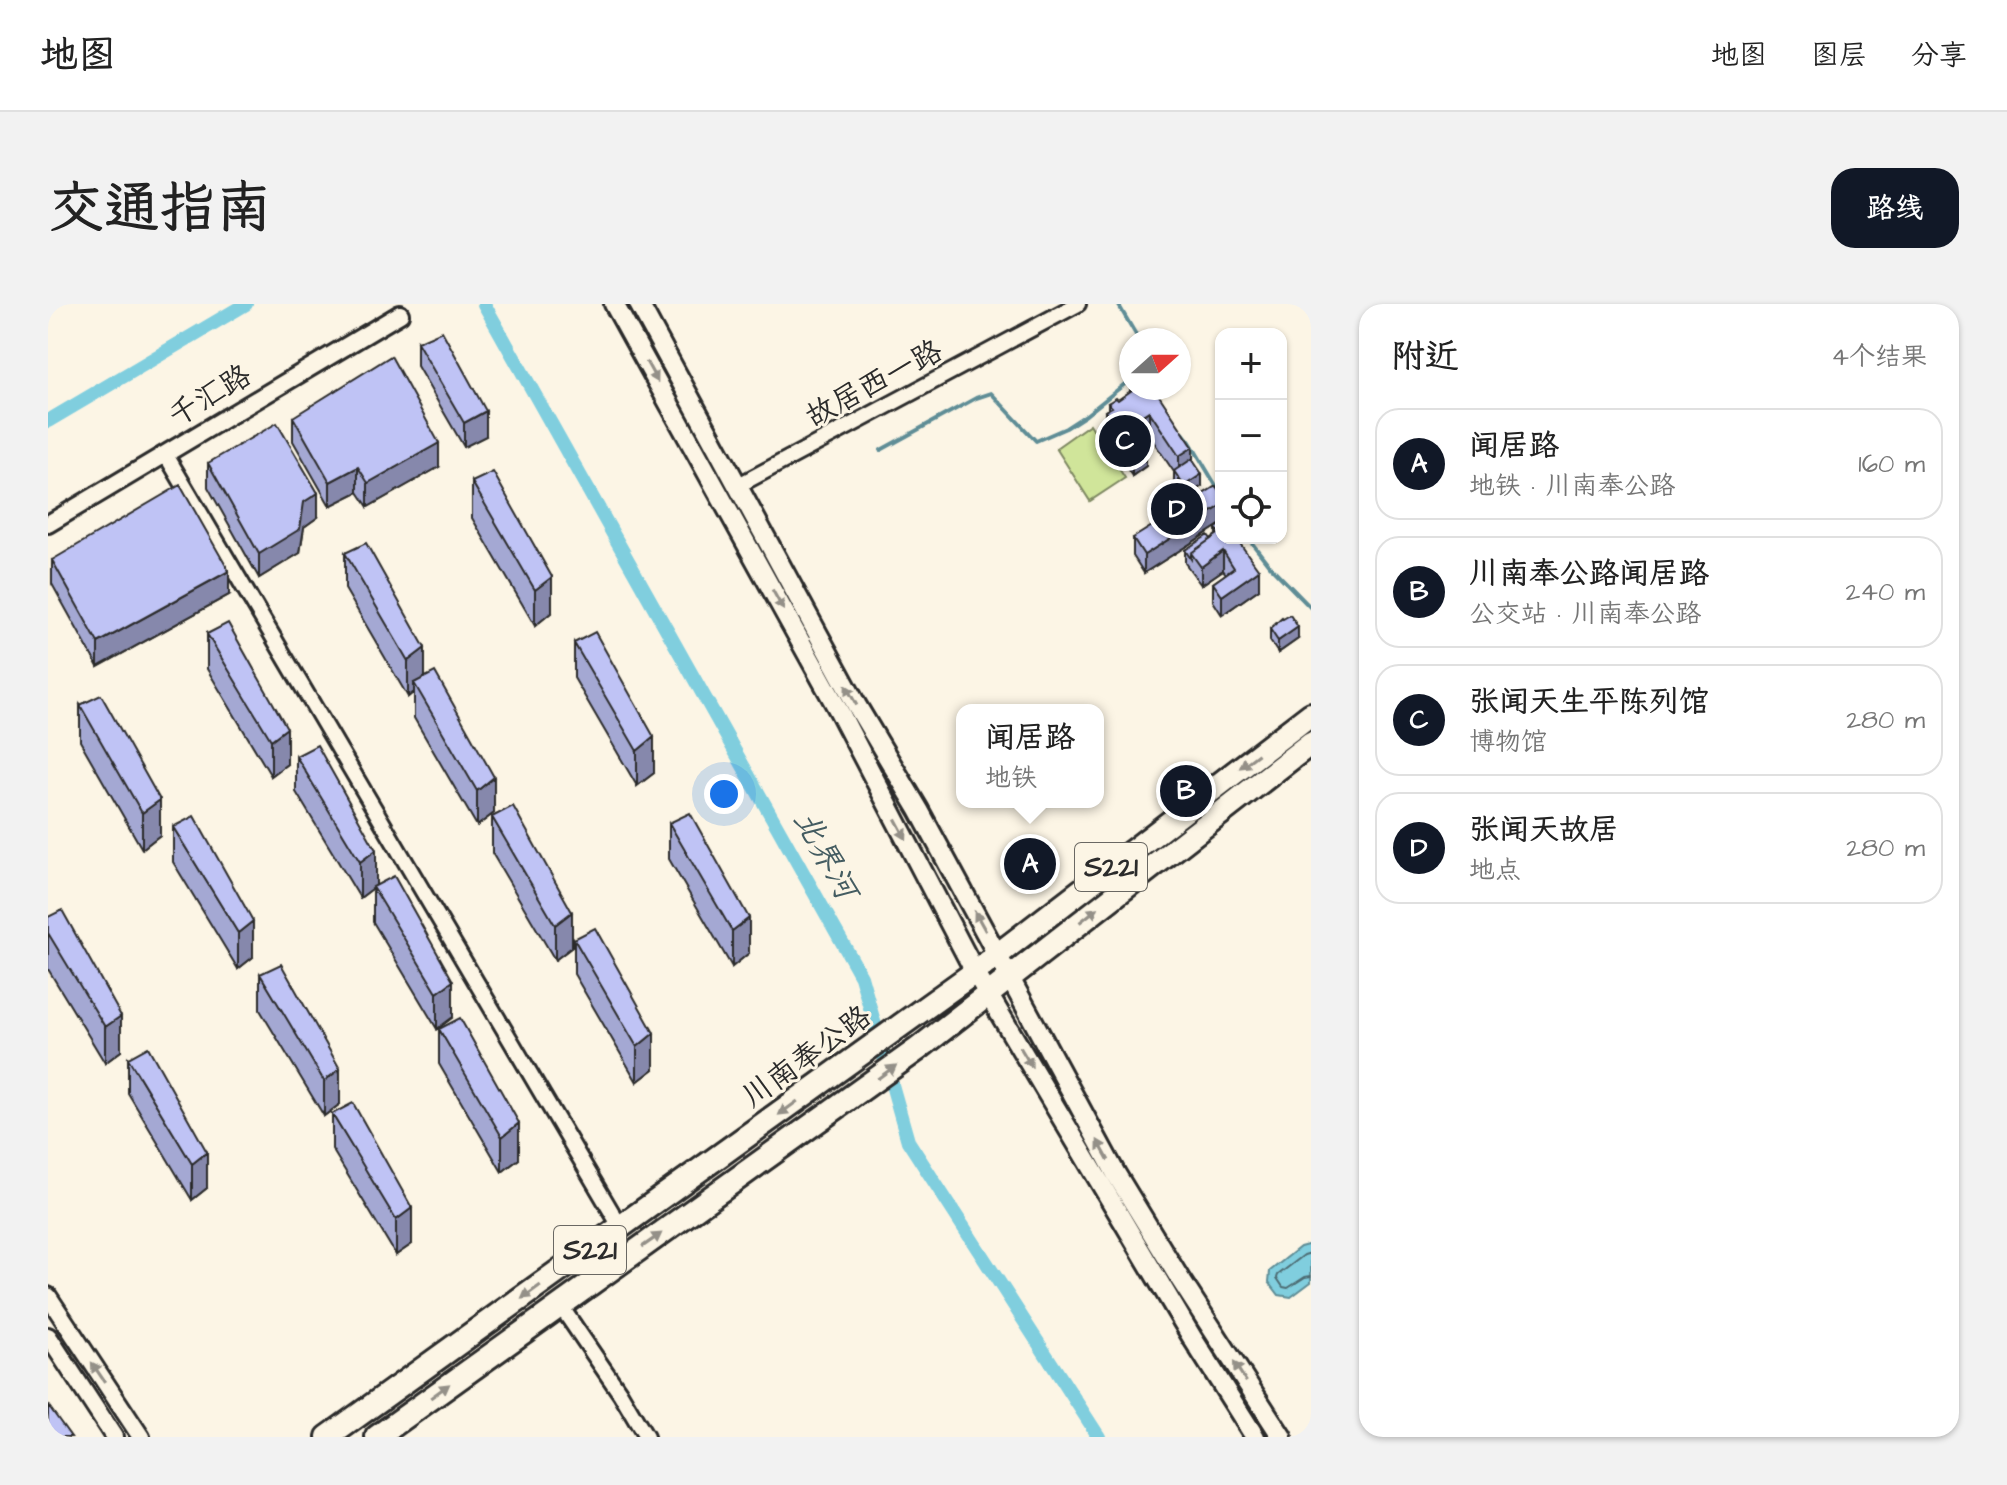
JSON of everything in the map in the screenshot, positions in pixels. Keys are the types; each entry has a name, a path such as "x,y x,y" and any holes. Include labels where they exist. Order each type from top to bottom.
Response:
{"main road":[{"path":"614,304 840,713 975,972 1193,1339 1255,1437"},
{"path":"639,304 1116,1174 1282,1437"},
{"name":"川南奉公路","path":"328,1437 975,972 1311,714"},
{"name":"川南奉公路","path":"377,1437 857,1095 1311,743"}],"street":[{"name":"故居西一路","path":"737,486 1078,304"},
{"name":"千汇路","path":"48,524 400,314"},
{"path":"166,455 621,1228"},
{"path":"48,1296 141,1437"},
{"path":"560,1305 646,1437"},
{"path":"48,1336 114,1437"}],"green space":[{"path":"1090,424 1125,478 1090,501 1056,448"}],"water":[{"path":"1311,1244 1311,1282 1291,1297 1279,1295 1269,1282 1270,1271 1300,1247"}],"building":[{"path":"442,331 486,411 464,423 417,342"},
{"path":"391,356 439,443 368,483 358,467 330,482 293,417"},
{"path":"1116,398 1162,400 1193,447 1179,456 1149,411 1132,422 1146,442 1132,451 1105,411 1112,407 1108,403"},
{"path":"277,423 318,493 304,502 300,529 259,554 208,463"},
{"path":"1192,459 1202,474 1184,486 1174,471"},
{"path":"493,472 552,577 535,590 472,482"},
{"path":"180,485 229,571 98,643 52,560"},
{"path":"1215,487 1215,510 1144,555 1133,538"},
{"path":"1208,535 1211,539 1191,553 1191,559 1185,550"},
{"path":"1215,536 1215,544 1240,544 1259,570 1222,596 1213,583 1234,568 1223,551 1201,567 1191,553"},
{"path":"366,543 425,648 408,661 345,553"},
{"path":"1290,615 1298,627 1278,641 1270,629"},
{"path":"228,623 287,728 271,740 207,634"},
{"path":"595,632 654,737 637,751 574,643"},
{"path":"435,672 494,777 477,791 414,683"},
{"path":"101,695 160,800 142,813 80,705"},
{"path":"317,745 376,850 360,862 296,756"},
{"path":"513,806 572,912 555,925 492,817"},
{"path":"690,813 749,918 732,931 669,823"},
{"path":"194,816 253,921 238,933 173,827"},
{"path":"394,876 453,981 437,993 373,887"},
{"path":"62,910 121,1016 105,1027 48,933 48,917"},
{"path":"595,928 654,1033 637,1047 574,939"},
{"path":"281,964 340,1069 324,1081 260,974"},
{"path":"460,1018 519,1123 502,1137 439,1029"},
{"path":"148,1047 207,1152 192,1164 128,1058"},
{"path":"353,1103 412,1208 396,1220 332,1114"},
{"path":"48,1405 71,1437 48,1437"}],"waterway":[{"path":"48,421 246,304"},
{"name":"北界河","path":"484,304 861,976 908,1141 1099,1437"},
{"path":"1118,304 1132,328"},
{"path":"881,450 976,398 991,393 1036,441 1066,428 1119,389"},
{"path":"1183,433 1215,484"},
{"path":"1253,544 1311,608"}],"place":[{"name":"张闻天生平陈列馆","path":"1125,441"},
{"name":"张闻天故居","path":"1177,509"},
{"name":"川南奉公路闻居路","path":"1186,791"},
{"name":"闻居路","path":"1030,864"}]}
